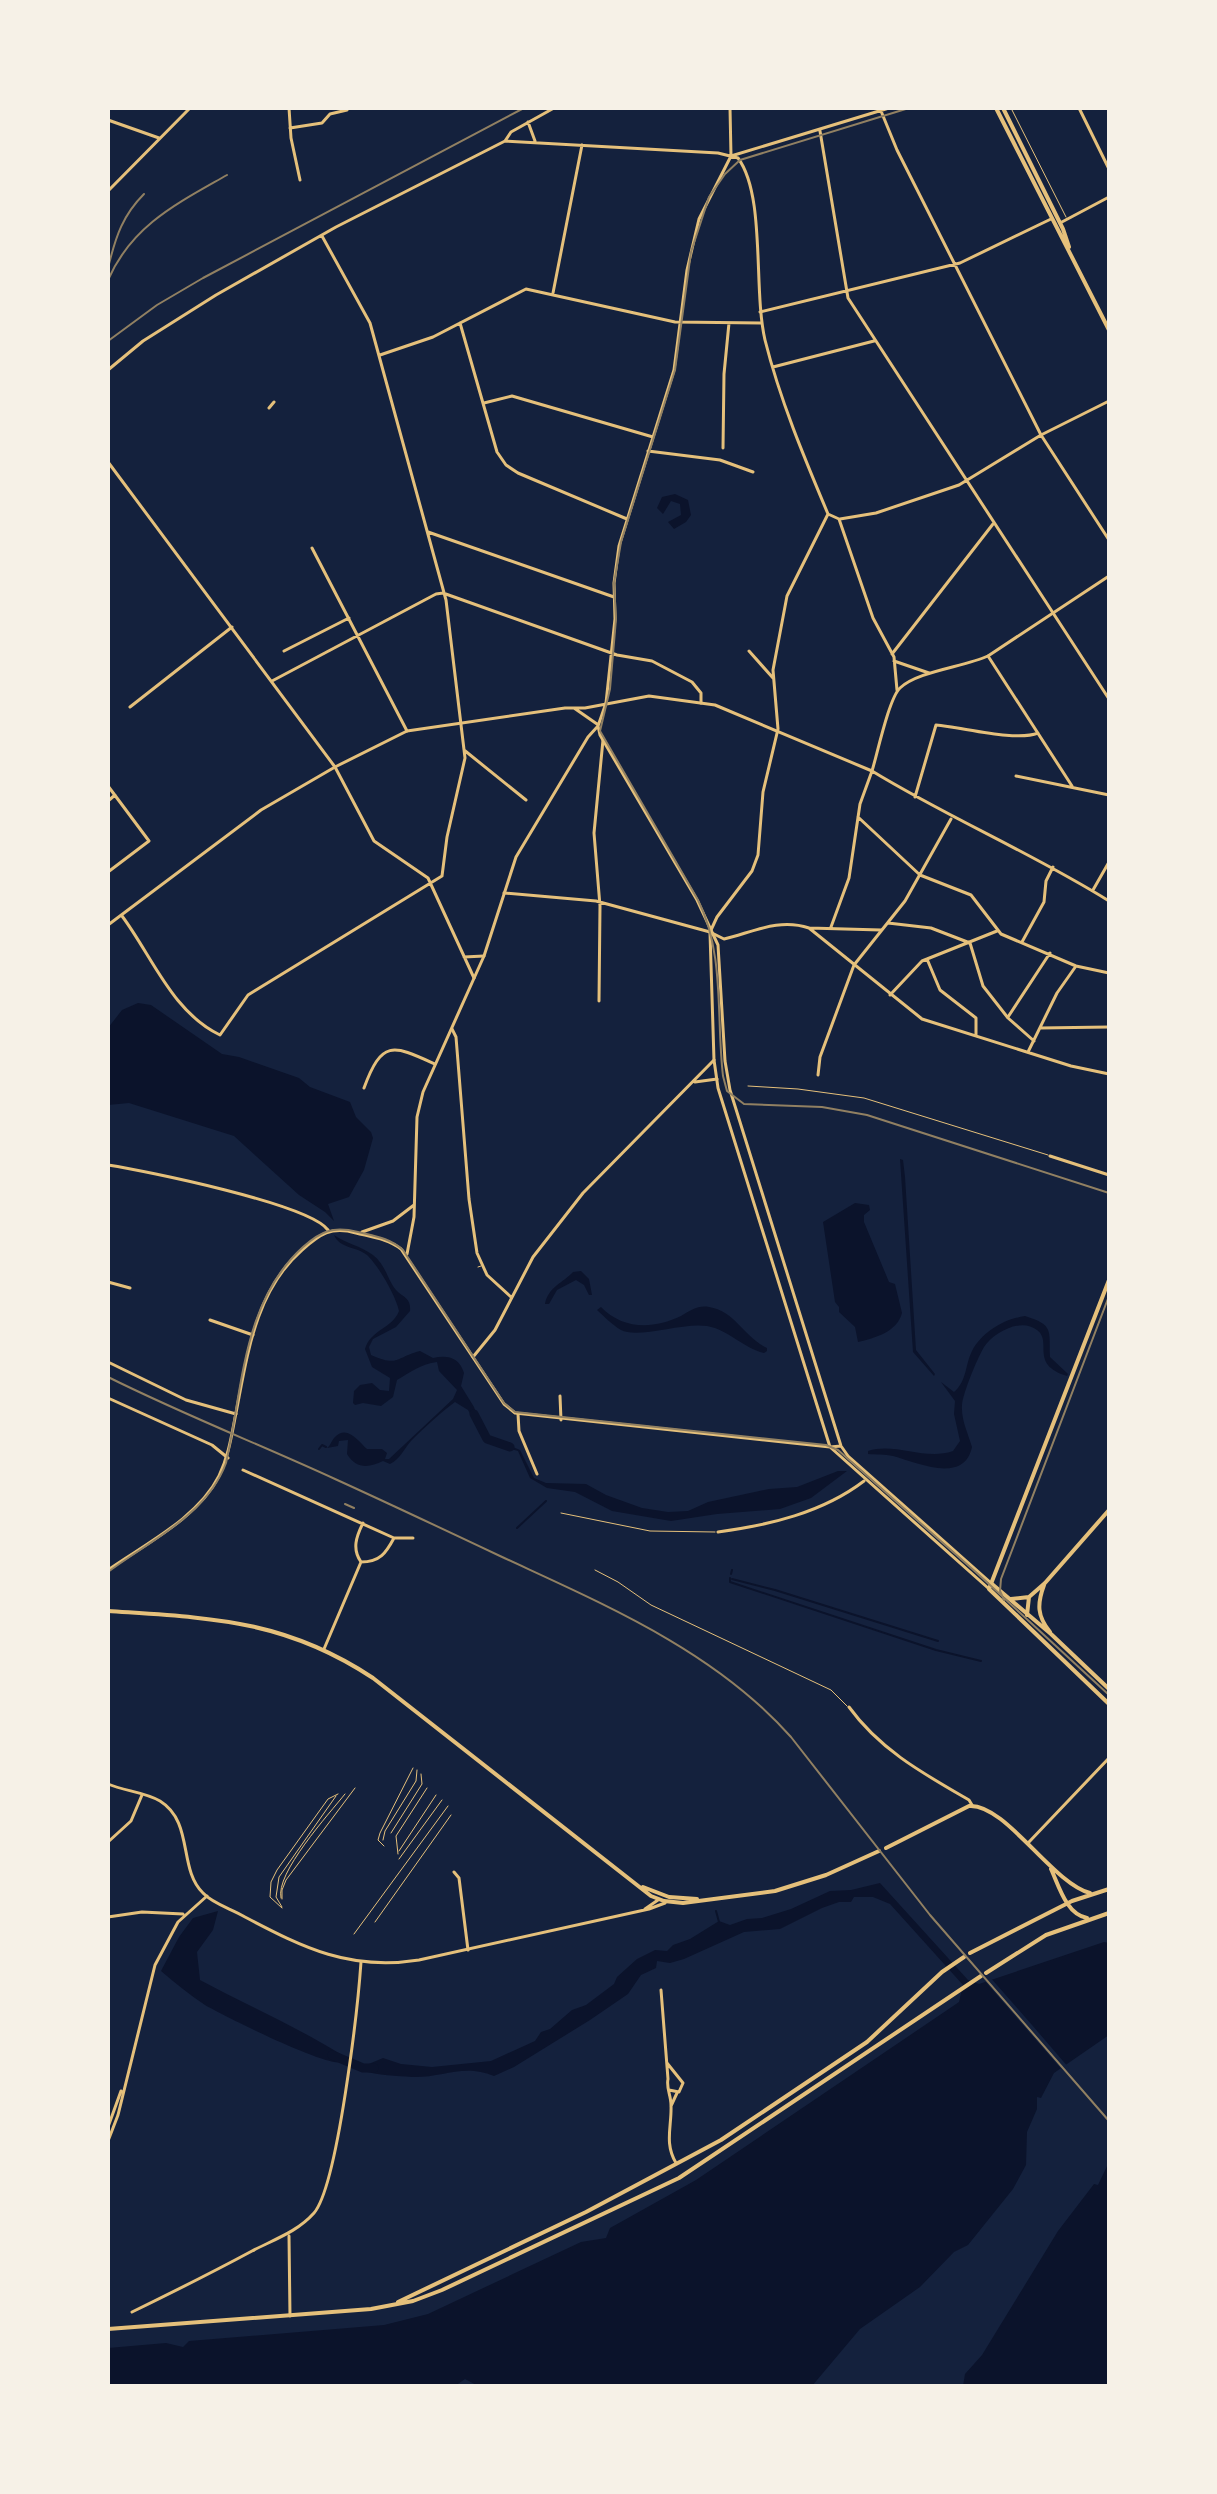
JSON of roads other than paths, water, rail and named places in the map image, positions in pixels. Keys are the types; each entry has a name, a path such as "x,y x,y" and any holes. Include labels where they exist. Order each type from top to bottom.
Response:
{"main road":[{"path":"996,108 1109,330"},
{"path":"1003,108 1060,223 1071,253"},
{"path":"991,1587 1109,1280"},
{"path":"1009,1599 1029,1597 1045,1583 1109,1510"},
{"path":"1045,1583 1038,1609 1042,1623 1051,1634"},
{"path":"991,1587 1051,1634 1109,1689"},
{"path":"991,1587 1109,1704"},
{"path":"1029,1597 1027,1616 1030,1627"},
{"path":"108,1611 247,1623 324,1649 373,1678 658,1899"},
{"path":"886,1848 972,1805 989,1812 1028,1843 1076,1889 1090,1893"},
{"path":"641,1886 651,1896 670,1900 706,1900 782,1890 826,1875 879,1851"},
{"path":"1050,1867 1076,1914 1091,1918"},
{"path":"970,1953 1068,1903 1109,1889"},
{"path":"986,1973 1039,1939 1109,1913"},
{"path":"392,2305 639,2184 729,2135 859,2048 946,1969 964,1957"},
{"path":"108,2329 392,2305 413,2301 450,2287 682,2175 980,1976"},
{"path":"677,2164 682,2175"},
{"path":"639,2184 639,2191 646,2195"},
{"path":"629,2189 637,2194 633,2201"}],"street":[{"path":"108,191 190,108"},
{"path":"289,108 300,180"},
{"path":"108,370 177,318 322,236 505,141 511,132 554,108"},
{"path":"406,1255 414,1205 417,1109 484,956 516,857 588,737 598,726 606,703 619,546 674,370 687,270 699,219 731,156 730,108"},
{"path":"731,156 889,108"},
{"path":"1079,108 1109,169"},
{"path":"290,128 322,123 330,114 347,110"},
{"path":"881,111 897,150 1041,435 1109,540"},
{"path":"108,120 159,138"},
{"path":"528,122 536,142"},
{"path":"820,131 846,291 993,524 1109,699"},
{"path":"505,141 718,153 740,160 754,198 760,312 773,367 796,441 828,514 839,519 876,513 966,481 1041,435 1109,401"},
{"path":"553,293 582,145"},
{"path":"1060,223 1109,197"},
{"path":"760,312 955,265 1051,219"},
{"path":"121,915 184,1007 220,1035 248,995 432,885 442,876 464,750 443,593 380,355 365,312 322,236"},
{"path":"380,355 433,337 526,289 681,322 762,323"},
{"path":"460,323 497,452 506,465 627,519"},
{"path":"723,448 724,374 729,323"},
{"path":"773,367 875,340"},
{"path":"483,403 512,396 653,437"},
{"path":"269,408 274,402"},
{"path":"648,451 720,460 753,472"},
{"path":"108,462 335,767 369,836 379,846 422,873 432,885 474,978"},
{"path":"828,514 787,596 774,678 778,734 764,785 756,863 717,917 710,932 714,1060 720,1098 830,1447 991,1587"},
{"path":"831,927 849,878 858,817 897,690 892,654 873,618 839,519"},
{"path":"892,654 993,524"},
{"path":"428,532 614,597"},
{"path":"312,548 407,731"},
{"path":"897,690 910,681 971,664 988,656 1109,576"},
{"path":"272,681 443,593 612,652 652,661 684,677 700,690 701,703"},
{"path":"284,651 349,618"},
{"path":"130,707 164,677 232,627"},
{"path":"749,651 774,678"},
{"path":"988,656 1072,786"},
{"path":"894,661 932,674"},
{"path":"108,925 261,810 335,767 407,731 649,696 723,707 778,734 872,771 952,817 1053,867 1109,901"},
{"path":"574,708 598,726 603,740 697,900 720,952 725,1061 730,1090 841,1446 848,1456 991,1587"},
{"path":"915,797 936,725 1031,736 1038,733"},
{"path":"599,1001 600,901 594,833 603,740"},
{"path":"464,750 526,800"},
{"path":"1016,776 1109,795"},
{"path":"108,786 149,841 108,872"},
{"path":"108,801 115,795"},
{"path":"858,817 920,875 971,895 980,903 997,931 1076,966 1109,973"},
{"path":"818,1075 820,1057 854,965 888,923 920,875 952,817"},
{"path":"1093,890 1109,862"},
{"path":"1022,942 1044,902 1046,881 1053,867"},
{"path":"504,893 600,901 710,932 724,939 779,924 882,930"},
{"path":"888,923 931,928 970,943"},
{"path":"809,928 922,1019 1071,1066 1109,1074"},
{"path":"890,995 918,964 997,931"},
{"path":"970,943 983,986 1008,1018 1034,1041"},
{"path":"1008,1018 1050,953"},
{"path":"464,957 484,956"},
{"path":"927,959 940,990 977,1020 976,1036"},
{"path":"1028,1052 1057,993 1076,966"},
{"path":"1040,1028 1109,1027"},
{"path":"451,1028 456,1037 469,1199 479,1266 511,1297"},
{"path":"364,1088 375,1061 393,1049 405,1050 435,1064"},
{"path":"473,1357 495,1330 537,1252 583,1193 714,1060"},
{"path":"695,1082 717,1079"},
{"path":"731,1130 741,1127"},
{"path":"1050,1156 1109,1175"},
{"path":"108,1165 280,1206 316,1219 328,1230"},
{"path":"358,1233 398,1218 414,1205"},
{"path":"108,1570 194,1507 212,1486 228,1457 253,1335 267,1293 287,1264 328,1230 339,1229 392,1243 406,1255 508,1409 518,1414 841,1446"},
{"path":"108,1282 130,1288"},
{"path":"210,1320 253,1335"},
{"path":"108,1362 186,1400 235,1416"},
{"path":"560,1396 561,1420"},
{"path":"108,1398 212,1445 228,1457"},
{"path":"518,1414 519,1431 537,1474"},
{"path":"243,1470 394,1538 413,1538"},
{"path":"718,1532 749,1528 799,1515 864,1481"},
{"path":"361,1562 355,1542 363,1523"},
{"path":"361,1562 377,1560 394,1538"},
{"path":"324,1649 361,1562"},
{"path":"849,1707 875,1739 969,1800 972,1805"},
{"path":"1028,1843 1109,1758"},
{"path":"108,1784 163,1803 177,1818 194,1879 207,1896 309,1949 343,1960 412,1961 645,1909 658,1899"},
{"path":"108,1842 131,1821 142,1795"},
{"path":"454,1872 459,1878 468,1950"},
{"path":"108,2141 118,2115 150,1977 164,1946 184,1914 207,1896"},
{"path":"650,1904 651,1896"},
{"path":"645,1909 658,1899 670,1900"},
{"path":"108,1917 142,1912 184,1914"},
{"path":"132,2312 290,2234 315,2212 325,2193 351,2053 361,1962"},
{"path":"661,1990 671,2106 669,2143 677,2164"},
{"path":"667,2062 683,2085 671,2106"},
{"path":"668,2079 676,2076"},
{"path":"108,2127 123,2088"},
{"path":"669,2090 677,2093"},
{"path":"290,2234 290,2316"}],"lane":[{"path":"1011,108 1067,220"},
{"path":"748,1086 864,1098 1050,1156"},
{"path":"561,1513 650,1531 718,1532"},
{"path":"595,1570 651,1605 831,1690 849,1707"},
{"path":"384,1846 378,1840 380,1833 413,1768"},
{"path":"383,1840 385,1831 416,1781 417,1770"},
{"path":"391,1833 422,1784 421,1774"},
{"path":"345,1794 285,1873 279,1890 282,1899 286,1880 355,1788"},
{"path":"427,1788 396,1836 398,1854 436,1795"},
{"path":"338,1794 279,1877 276,1897 282,1908 270,1897 271,1882 328,1799 338,1794"},
{"path":"399,1859 442,1800"},
{"path":"354,1934 448,1806"},
{"path":"375,1922 451,1815"}],"water":[{"path":"675,494 688,500 691,515 674,529 668,522 681,515 680,504 671,501 663,514 657,508 662,497"},
{"path":"138,1003 151,1005 222,1054 299,1078 310,1087 350,1102 356,1117 373,1138 364,1170 349,1197 328,1204 334,1221 299,1195 234,1136 129,1103 108,1105 108,1028 122,1010"},
{"path":"900,1159 903,1160 905,1177 916,1350 934,1376 913,1352"},
{"path":"855,1203 869,1205 864,1222 889,1282 895,1284 902,1313 890,1329 858,1342 855,1327 839,1312 835,1302 823,1222"},
{"path":"334,1235 373,1255 410,1304 410,1311 396,1327 373,1339 369,1347 371,1355 392,1361 420,1351 433,1358 455,1360 462,1367 461,1386 479,1422 475,1423 468,1410 455,1402 390,1464 383,1461 363,1466 354,1462 347,1454 348,1440 327,1448 334,1438 344,1432 367,1449 382,1449 387,1453 385,1459 389,1459 453,1399 457,1390 439,1371 437,1362 421,1366 397,1380 393,1397 381,1406 353,1403 354,1391 360,1385 372,1383 380,1390 389,1391 390,1378 372,1367 365,1349 372,1337 392,1322 399,1311 381,1273 367,1255 340,1243"},
{"path":"581,1271 589,1279 592,1295 576,1280 557,1290 549,1304 545,1304 556,1286 573,1272"},
{"path":"601,1307 619,1320 639,1325 671,1320 698,1308 718,1309 767,1351 756,1351 707,1326 638,1333 621,1330 597,1310"},
{"path":"1025,1316 1041,1322 1048,1330 1050,1357 1067,1376 1055,1371 1045,1359 1043,1341 1037,1330 1023,1325 1008,1328 984,1347 965,1393 963,1416 972,1447 967,1459 960,1465 938,1468 890,1455 868,1454 868,1451 878,1449 932,1454 953,1451 960,1441 954,1414 955,1401 941,1382 954,1392 964,1378 972,1351 982,1338 1002,1323"},
{"path":"501,1442 520,1450 534,1478 546,1483 586,1484 642,1508 668,1512 688,1511 708,1502 769,1489 797,1487 838,1471 847,1471 811,1498 780,1509 671,1521 612,1511 575,1492 547,1488 530,1478 518,1451 500,1446"},
{"path":"880,1883 968,1980 979,1984 1104,1942 1109,1943 1109,2035 1054,2073 1041,2098 1037,2097 1037,2109 1027,2132 1026,2165 1013,2189 968,2245 954,2252 920,2287 860,2329 812,2386 478,2386 465,2379 455,2386 108,2386 108,2348 166,2343 183,2347 189,2341 384,2325 428,2314 581,2242 606,2238 610,2228 696,2180 959,2002 963,1985 890,1904 873,1897 854,1897 851,1902 839,1902 822,1908 780,1929 744,1932 684,1959 670,1963 657,1961 656,1968 641,1975 628,1994 514,2067 494,2076 472,2071 412,2077 362,2071 364,2066 383,2058 401,2064 432,2067 491,2061 535,2041 541,2032 550,2029 572,2010 586,2005 614,1984 617,1977 637,1959 655,1950 667,1951 719,1921 730,1925 762,1918 830,1891"},
{"path":"218,1911 213,1930 197,1952 200,1980 325,2045 342,2055 341,2062 316,2057 232,2019 205,2005 161,1971 193,1918"},
{"path":"1109,2162 1109,2386 963,2386 965,2374 982,2355 1058,2231 1094,2184 1098,2185"}],"waterway":[{"path":"474,1414 487,1439 510,1447"},
{"path":"319,1449 322,1445 326,1447"},
{"path":"517,1528 546,1501"},
{"path":"731,1574 732,1570"},
{"path":"730,1578 730,1582 936,1650 981,1661"},
{"path":"732,1579 938,1641"},
{"path":"716,1911 719,1922"},
{"path":"332,2055 363,2068 374,2068"}],"tram line":[{"path":"909,108 740,160 725,174 709,197 691,252 675,370 621,542 614,583 616,619 610,689 600,731 698,900 707,921 716,964 721,1054 727,1091 744,1104 822,1107 867,1115 1109,1193"},
{"path":"108,1572 191,1512 217,1481 226,1463 248,1348 268,1294 283,1269 303,1247 328,1231 349,1230 382,1238 403,1250 504,1403 515,1412 826,1445 838,1450 1109,1695"},
{"path":"1004,1600 1000,1591 1001,1579 1109,1296"}],"railway":[{"path":"108,341 157,305 203,278 524,108"},
{"path":"108,280 118,261 143,230 174,206 227,175"},
{"path":"109,264 121,226 144,194"},
{"path":"108,1377 578,1592 655,1632 728,1679 761,1706 791,1737 930,1915 1109,2121"},
{"path":"345,1504 354,1508"}]}
